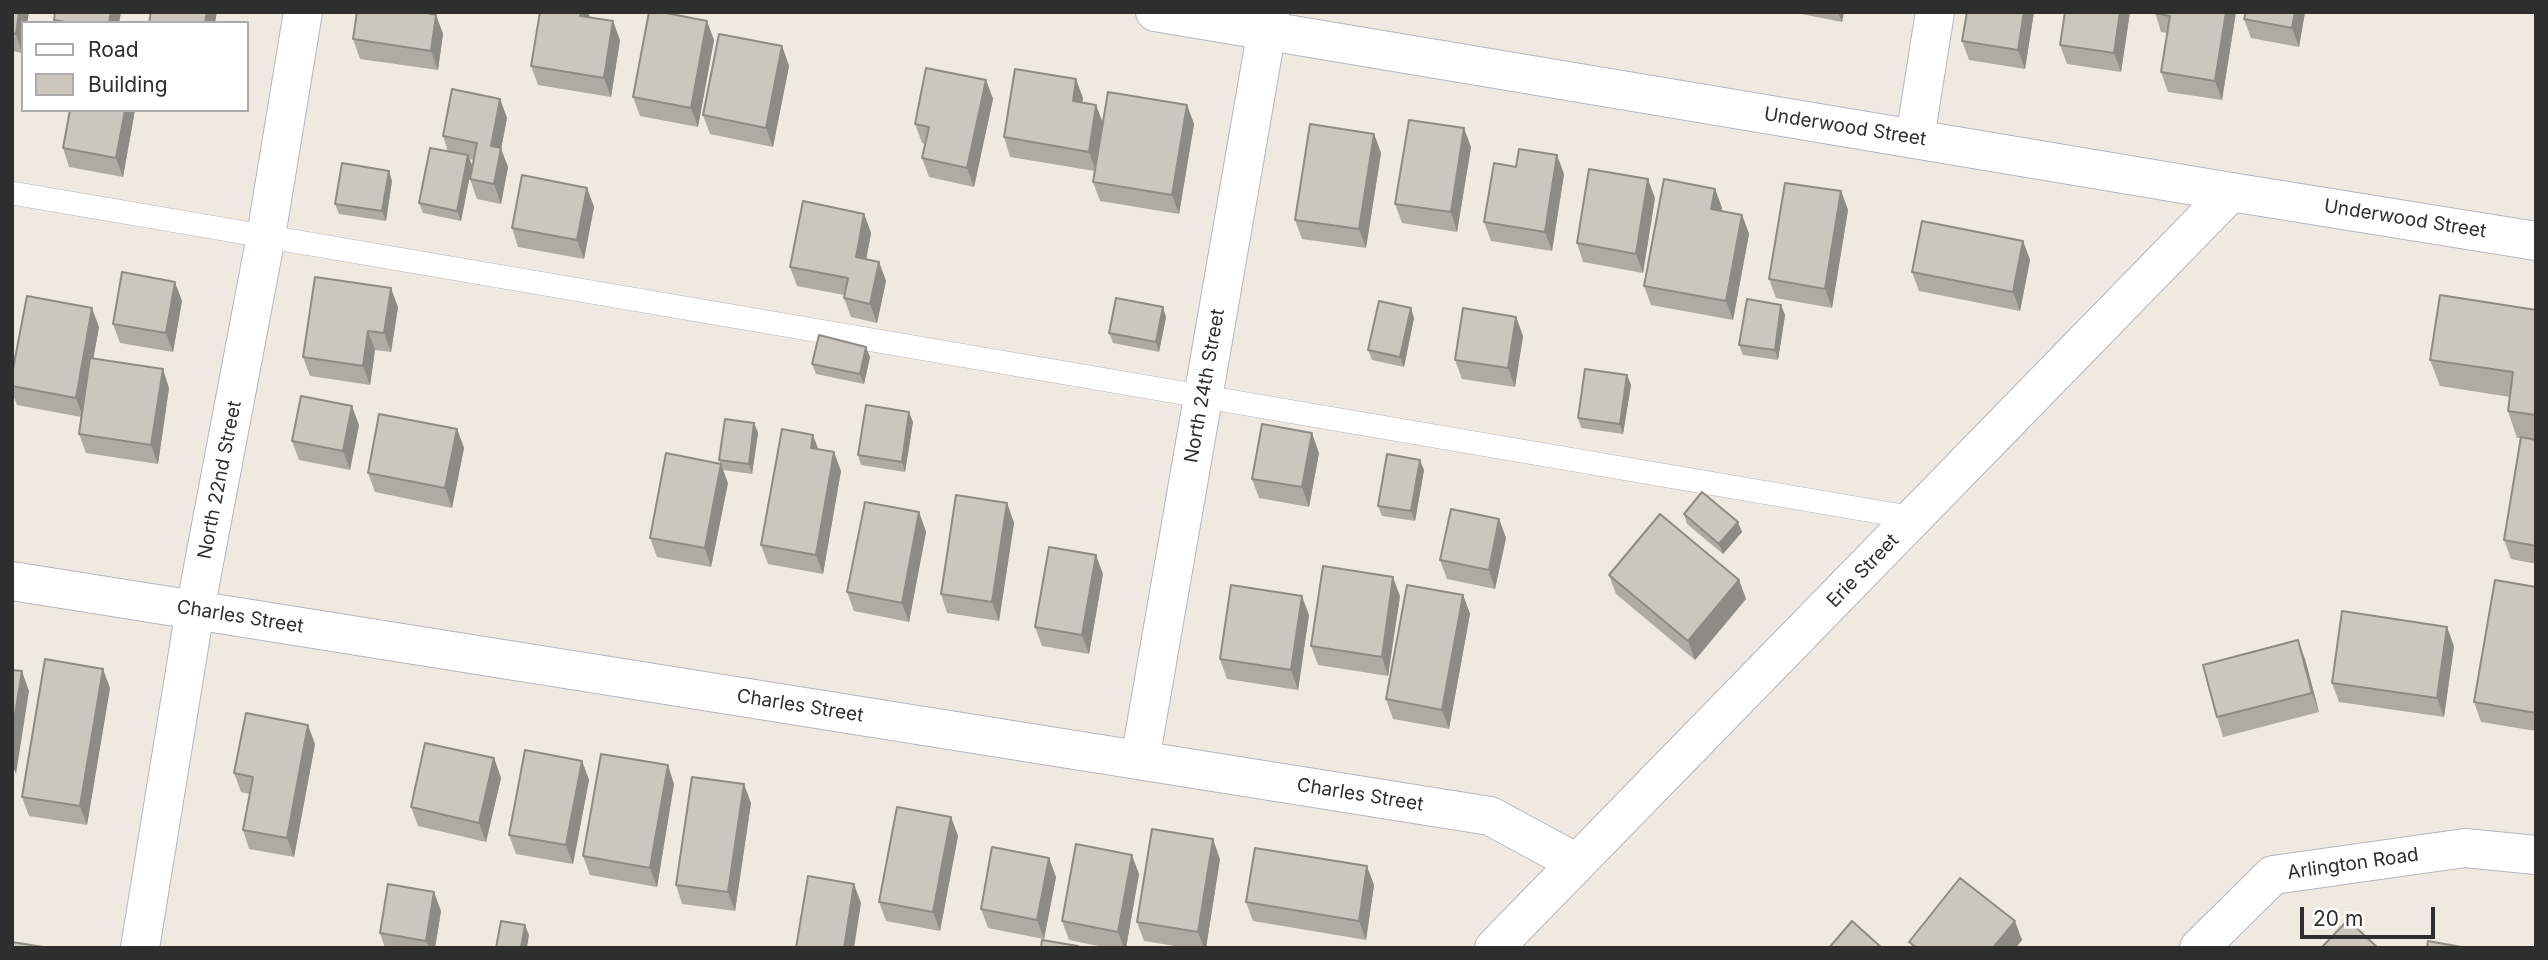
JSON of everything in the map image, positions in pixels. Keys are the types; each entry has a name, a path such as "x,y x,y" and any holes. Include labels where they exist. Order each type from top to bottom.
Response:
{"street":[{"name":"North 22nd Street","path":"140,948 195,610 267,236 303,12"},
{"name":"Underwood Street","path":"1155,12 1268,22 1916,138 2536,241"},
{"path":"1916,138 1935,12"},
{"name":"North 24th Street","path":"1140,760 1268,22"},
{"name":"Erie Street","path":"1494,948 2231,192"},
{"name":"Charles Street","path":"12,581 1490,816 1577,863"},
{"name":"Arlington Road","path":"2199,948 2273,875 2465,848 2536,855"}],"lane":[{"path":"12,193 1914,519"}],"building":[{"path":"12,12 19,12 16,34 12,33"},
{"path":"55,12 111,12 109,21 54,20"},
{"path":"151,12 207,12 205,21 149,21"},
{"path":"357,12 422,12 436,15 431,51 353,39"},
{"path":"540,12 581,12 580,16 613,21 604,78 531,66"},
{"path":"649,12 707,21 691,108 633,97"},
{"path":"1967,12 2024,12 2018,50 1962,41"},
{"path":"2065,12 2120,12 2114,53 2060,45"},
{"path":"2155,12 2226,12 2215,81 2161,72 2170,16"},
{"path":"2246,12 2295,12 2292,28 2244,19"},
{"path":"719,34 782,46 766,128 703,115"},
{"path":"926,68 986,80 967,168 922,158 929,127 915,124"},
{"path":"1015,69 1076,79 1073,101 1096,105 1089,152 1004,137"},
{"path":"452,89 500,99 491,146 501,148 494,184 470,179 477,143 443,136"},
{"path":"1108,92 1187,105 1172,195 1093,182"},
{"path":"70,112 125,112 116,158 63,148"},
{"path":"1409,120 1464,128 1451,212 1395,204"},
{"path":"1310,124 1374,134 1359,229 1295,220"},
{"path":"430,148 468,155 457,211 419,203"},
{"path":"1519,149 1557,155 1545,232 1484,222 1494,163 1516,167"},
{"path":"342,163 389,171 382,211 335,204"},
{"path":"1589,169 1648,179 1636,254 1577,243"},
{"path":"522,175 587,188 577,240 512,228"},
{"path":"1664,179 1715,189 1711,209 1742,215 1726,301 1644,286"},
{"path":"1785,183 1841,191 1825,289 1769,279"},
{"path":"803,201 864,214 856,257 879,262 870,304 844,298 848,278 790,267"},
{"path":"1922,221 2023,241 2013,292 1912,272"},
{"path":"122,272 175,282 166,333 113,324"},
{"path":"315,277 391,288 384,333 368,331 363,366 303,357"},
{"path":"2440,295 2536,310 2536,415 2508,411 2513,372 2430,360"},
{"path":"27,296 92,308 76,398 12,386"},
{"path":"1116,298 1163,307 1156,342 1109,333"},
{"path":"1747,299 1781,305 1775,350 1739,345"},
{"path":"1379,301 1411,308 1400,357 1368,350"},
{"path":"1463,308 1516,317 1508,368 1455,360"},
{"path":"819,335 866,347 860,374 812,364"},
{"path":"90,358 163,369 151,445 79,434"},
{"path":"1585,369 1627,375 1620,424 1578,418"},
{"path":"301,396 352,406 343,451 292,441"},
{"path":"866,405 909,412 902,462 858,455"},
{"path":"379,414 457,429 445,488 368,473"},
{"path":"725,419 754,423 749,464 719,460"},
{"path":"1262,424 1312,433 1302,487 1252,479"},
{"path":"782,429 813,435 811,448 834,452 816,555 761,545"},
{"path":"2521,437 2536,440 2536,546 2504,540"},
{"path":"666,453 721,464 705,548 650,538"},
{"path":"1387,454 1420,460 1411,511 1378,506"},
{"path":"1702,492 1738,522 1719,544 1684,514"},
{"path":"956,495 1007,503 992,602 941,594"},
{"path":"865,502 919,512 902,603 847,592"},
{"path":"1451,509 1499,519 1489,570 1440,560"},
{"path":"1660,514 1739,580 1688,641 1609,575"},
{"path":"1049,547 1096,555 1082,635 1035,627"},
{"path":"1323,566 1393,577 1382,657 1311,646"},
{"path":"2495,580 2536,587 2536,713 2474,702"},
{"path":"1231,585 1302,596 1291,670 1220,659"},
{"path":"1407,585 1463,595 1442,710 1386,699"},
{"path":"2342,611 2447,627 2437,698 2332,683"},
{"path":"2298,640 2312,693 2217,717 2203,665"},
{"path":"45,659 103,669 80,806 22,797"},
{"path":"12,670 22,671 12,733"},
{"path":"246,713 308,725 287,838 243,830 253,777 234,773"},
{"path":"425,743 494,758 479,823 411,807"},
{"path":"525,750 582,761 566,845 509,835"},
{"path":"601,754 668,765 650,868 583,856"},
{"path":"692,777 744,784 728,892 676,885"},
{"path":"897,807 951,817 933,912 879,902"},
{"path":"1152,829 1213,839 1198,932 1137,922"},
{"path":"1076,844 1132,855 1118,932 1062,921"},
{"path":"992,847 1049,858 1037,920 981,909"},
{"path":"1255,848 1367,866 1359,921 1246,902"},
{"path":"808,876 854,884 844,948 796,948"},
{"path":"1960,878 2015,921 1993,948 1917,948 1909,942"},
{"path":"388,884 434,892 426,941 380,933"},
{"path":"2348,920 2378,948 2321,948"},
{"path":"501,921 525,925 521,948 496,948"},
{"path":"1852,921 1882,948 1829,948"},
{"path":"1042,940 1078,946 1041,948"},
{"path":"2428,941 2467,948 2427,948"},
{"path":"12,942 49,948 12,948"}]}
